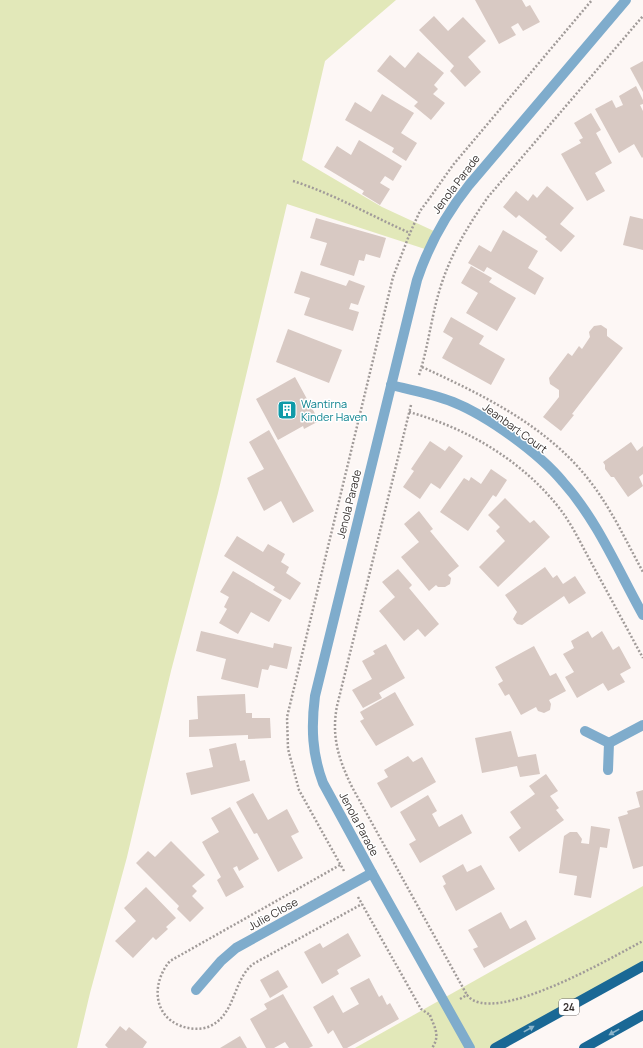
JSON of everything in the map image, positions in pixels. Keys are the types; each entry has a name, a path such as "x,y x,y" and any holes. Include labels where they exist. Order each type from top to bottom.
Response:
{"main road":[{"name":"24","path":"495,1048 643,966"},
{"path":"584,1048 643,1016"}],"street":[{"name":"Jenola Parade","path":"470,1048 323,783 315,757 312,729 318,680 417,280 425,256 438,228 469,184 626,0"},
{"name":"Jeanbart Court","path":"391,385 454,402 495,425 536,456 563,481 588,514 643,615"},
{"path":"609,743 643,725"},
{"path":"585,731 609,743"},
{"path":"608,770 609,743"},
{"name":"Julie Close","path":"196,990 221,961 236,948 372,873"}],"path":[{"path":"418,378 444,276 460,239 473,218 503,180 643,16"},
{"path":"293,181 332,195 374,217 410,233"},
{"path":"411,404 337,706 334,736 337,752 352,788 470,1000 483,1004 514,1000 548,989 585,973 643,940"},
{"path":"409,412 430,418 457,429 485,445 513,463 541,488 567,519 643,658"},
{"path":"357,895 421,1009 430,1015 437,1030 436,1040 432,1048"},
{"path":"458,1000 467,995"},
{"path":"430,1015 436,1012"}],"green space":[{"path":"0,0 396,0 325,61 302,160 382,207 436,232 428,250 287,204 218,493 171,671 127,857 90,993 77,1048 0,1048"},
{"path":"643,886 643,966 495,1048 355,1048"}],"building":[{"path":"475,0 522,0 526,7 530,5 540,22 523,31 518,23 511,27 516,35 499,44"},
{"path":"434,16 448,31 463,17 486,41 468,57 481,72 465,87 450,71 454,66 419,30"},
{"path":"418,52 444,73 434,85 438,89 433,94 445,103 431,120 414,106 418,102 377,71 390,55 405,68"},
{"path":"643,61 643,92 630,68"},
{"path":"636,86 643,100 643,104 640,105 643,111 642,158 634,144 619,153 595,109 612,100 616,108 623,105 619,96"},
{"path":"382,94 414,113 401,133 417,143 406,161 392,152 394,148 345,120 355,102 371,112"},
{"path":"591,113 601,130 596,133 612,163 595,173 605,191 587,201 561,154 581,143 579,140 583,138 574,123"},
{"path":"359,140 402,166 393,181 385,176 380,183 390,189 380,205 362,194 364,191 324,167 337,146 351,155"},
{"path":"547,186 574,208 560,224 575,236 561,252 545,239 547,237 519,215 516,218 503,207 516,191 528,201 533,194 537,198"},
{"path":"630,216 643,219 643,250 623,245"},
{"path":"316,218 386,238 380,258 366,254 364,261 359,260 354,276 320,265 327,243 310,238"},
{"path":"503,230 538,251 528,268 544,278 535,295 487,267 484,272 468,263 479,245 491,252"},
{"path":"471,266 492,278 489,282 516,298 497,331 466,313 478,293 461,283"},
{"path":"301,271 346,286 349,280 365,286 358,305 351,303 349,309 359,312 353,331 304,315 310,298 294,293"},
{"path":"451,317 484,336 479,344 505,359 491,385 442,358 453,338 443,332"},
{"path":"601,325 607,329 607,336 623,348 572,414 574,415 561,431 543,417 559,397 559,390 550,384 549,378 568,353 572,356 579,346 582,349 590,337 589,332 594,326"},
{"path":"288,329 342,350 329,383 276,362"},
{"name":"Wantirna Kinder Haven","path":"295,377 319,421 304,429 303,426 278,440 256,399"},
{"path":"269,430 314,511 293,523 281,501 264,511 247,478 264,469 249,442"},
{"path":"430,441 445,451 449,446 463,456 440,489 431,483 420,499 403,487 414,471 411,469"},
{"path":"631,442 637,451 643,446 643,474 639,477 643,486 628,497 614,477 611,477 605,469 603,462"},
{"path":"491,469 507,480 496,497 493,495 468,531 440,512 464,478 469,481 471,477 481,484"},
{"path":"505,498 530,523 534,520 550,537 498,587 479,567 505,541 496,531 500,527 488,515"},
{"path":"419,511 433,529 430,531 459,566 448,575 451,578 450,584 445,587 438,587 436,585 429,591 401,557 419,542 404,524"},
{"path":"237,536 263,552 268,544 285,554 281,562 289,567 286,573 301,583 290,600 273,590 275,587 224,556"},
{"path":"545,567 553,578 557,575 563,584 575,576 586,593 569,604 564,596 522,625 517,624 513,619 517,612 505,595"},
{"path":"398,569 412,585 409,588 439,624 425,637 418,629 404,641 379,611 395,597 382,582"},
{"path":"233,571 282,600 269,622 251,612 238,634 219,623 227,609 224,607 229,597 220,592"},
{"path":"201,631 273,648 274,643 292,647 287,669 270,665 268,670 262,669 258,688 221,679 226,659 196,651"},
{"path":"588,631 592,638 602,631 613,650 619,646 631,668 620,674 625,682 608,691 603,683 577,698 565,677 574,672 563,654 574,648 571,641"},
{"path":"386,644 405,678 379,693 382,698 363,708 352,690 372,679 362,661 375,654 373,651"},
{"path":"534,646 550,676 556,673 566,691 549,700 551,704 550,710 544,713 538,711 536,707 521,715 509,694 505,696 498,684 503,681 495,667"},
{"path":"395,692 414,725 376,746 360,721 364,719 360,712"},
{"path":"245,694 246,713 252,713 252,718 270,718 271,738 248,739 248,735 189,737 189,720 198,719 197,696"},
{"path":"511,731 518,757 536,754 540,774 520,777 517,766 482,773 475,738"},
{"path":"236,743 240,761 245,760 250,781 191,795 186,773 213,767 209,749"},
{"path":"408,756 413,762 422,757 436,782 391,808 377,783 388,777 384,770"},
{"path":"546,774 558,791 550,796 559,808 556,810 564,820 519,852 509,837 521,828 510,812 535,794 529,786"},
{"path":"643,790 643,866 633,869 618,817 628,814 627,811 640,807 636,792"},
{"path":"253,793 268,820 287,809 299,832 291,836 303,858 278,872 257,833 254,834 236,802"},
{"path":"428,795 437,811 432,814 439,827 462,814 472,833 420,863 409,844 416,840 400,812"},
{"path":"230,807 259,859 239,871 237,866 233,868 244,887 226,897 217,880 221,877 202,842 219,832 211,818"},
{"path":"591,826 610,829 607,848 600,847 591,898 574,895 577,876 559,873 564,836 570,832 577,832 582,839 581,843 589,844"},
{"path":"171,841 205,875 192,886 197,891 192,896 204,908 190,922 177,909 179,906 136,863 148,851 155,857"},
{"path":"463,864 467,872 481,865 495,889 456,911 443,886 446,884 442,876"},
{"path":"146,887 176,918 166,927 168,929 156,940 153,937 133,958 115,941 136,921 124,908"},
{"path":"501,912 510,929 526,920 536,939 484,968 473,949 478,947 468,930"},
{"path":"348,933 361,956 337,970 339,974 322,984 304,952 320,943 323,948"},
{"path":"278,970 288,987 270,998 260,980"},
{"path":"369,978 379,997 382,995 387,1005 390,1003 399,1019 347,1048 343,1048 333,1030 328,1034 313,1007 333,995 343,1013 359,1004 350,988"},
{"path":"283,994 313,1046 309,1048 289,1048 285,1042 274,1048 266,1048 250,1019 267,1009 264,1004"},
{"path":"120,1026 126,1031 129,1027 147,1042 143,1048 108,1048 105,1045"},
{"path":"240,1036 247,1048 220,1048"}],"place":[{"name":"Wantirna Kinder Haven","path":"287,410"}]}
